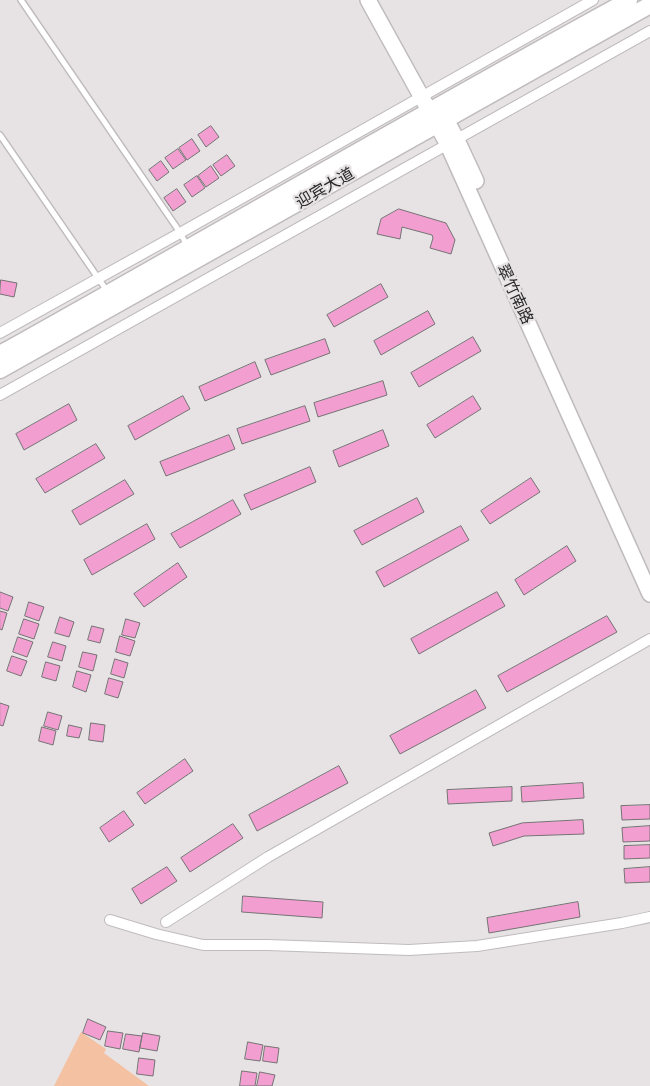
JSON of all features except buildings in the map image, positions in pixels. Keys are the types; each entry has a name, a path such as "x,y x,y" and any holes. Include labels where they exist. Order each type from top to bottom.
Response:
{"main road":[{"name":"翠竹南路","path":"368,0 434,108"},
{"name":"翠竹南路","path":"378,0 451,141 650,573"},
{"name":"迎宾大道","path":"0,370 112,300 193,254 434,108 629,0"},
{"name":"迎宾大道","path":"434,108 650,6"},
{"name":"翠竹南路","path":"451,141 650,594"},
{"name":"迎宾大道","path":"0,354 112,300"}],"street":[{"path":"0,332 180,233 434,108 594,0"},
{"path":"0,395 650,30"},
{"path":"166,922 268,857 650,639"},
{"path":"110,920 156,934 203,945 277,945 409,950 476,946 650,917"}],"lane":[{"path":"21,0 193,254"},
{"path":"0,135 112,300"}],"shaded area":[{"path":"81,1032 106,1049 104,1053 149,1086 54,1086"}]}
